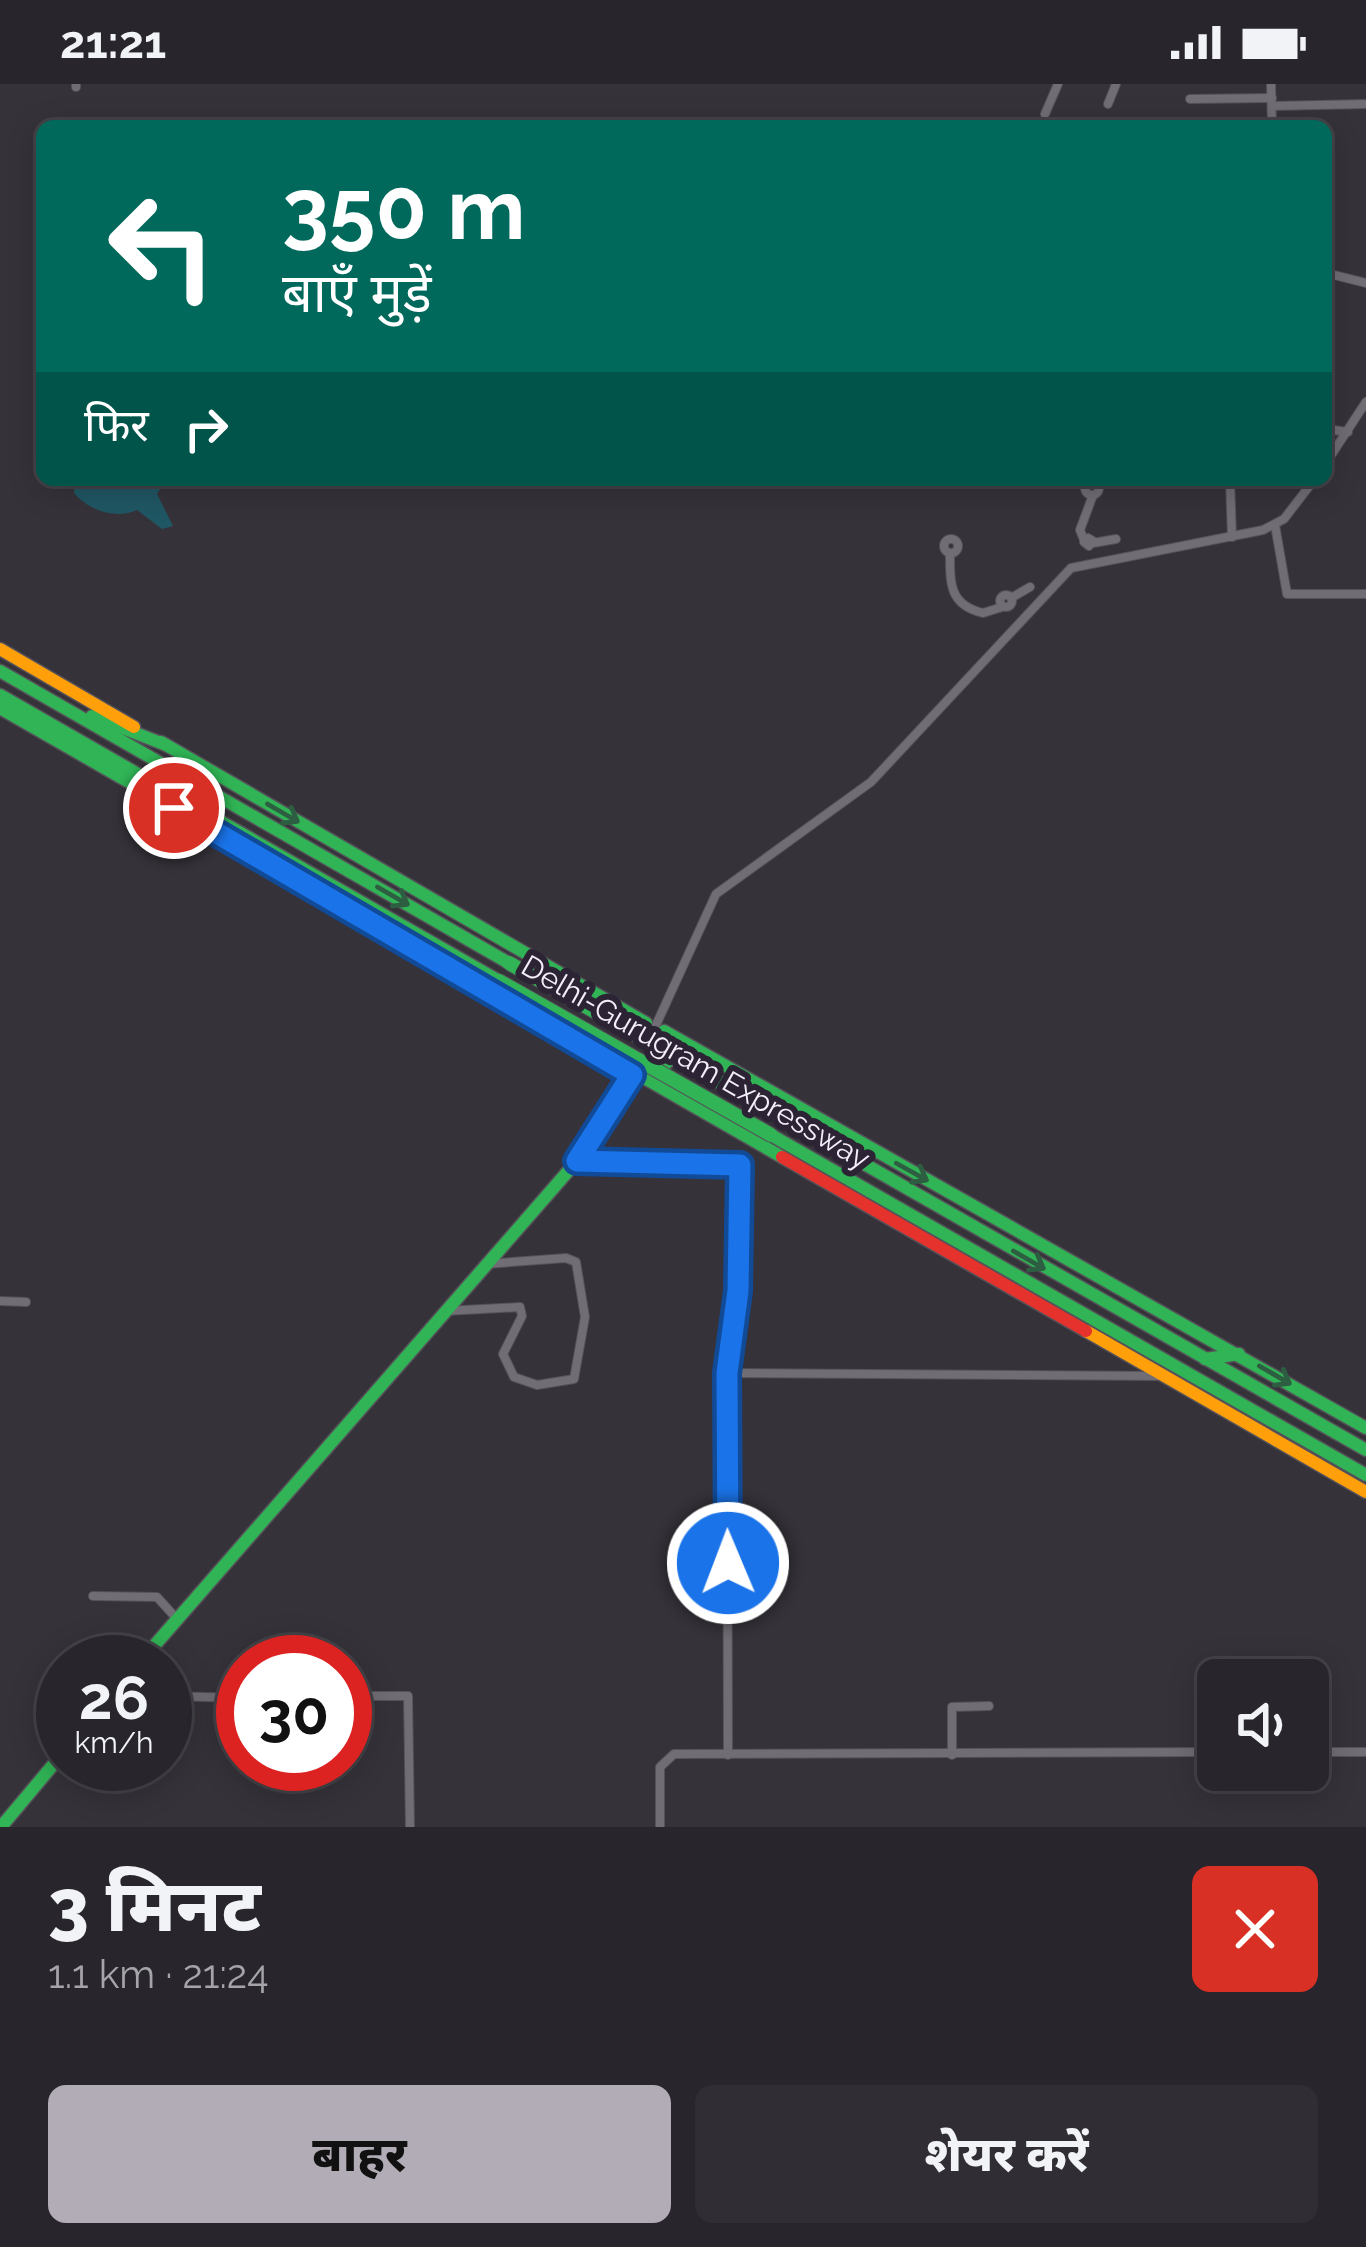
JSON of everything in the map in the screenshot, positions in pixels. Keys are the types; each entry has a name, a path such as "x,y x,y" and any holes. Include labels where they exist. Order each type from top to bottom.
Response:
{"main road":[{"path":"0,650 564,976 1366,1428"},
{"name":"Delhi-Gurugram Expressway","path":"0,671 1366,1450"},
{"name":"Delhi-Gurugram Expressway","path":"0,695 1366,1475"},
{"path":"64,706 166,745"},
{"path":"0,708 632,1075 717,1119 1366,1492"},
{"path":"537,1016 551,1018 567,1007 571,988 564,976"},
{"path":"655,1027 672,1043 669,1065 652,1078 632,1075 619,1058 621,1037 655,1027"},
{"path":"717,1119 713,1111 717,1097 738,1073"},
{"path":"163,1635 482,1264 577,1161 632,1075"},
{"path":"1205,1359 1239,1354"},
{"path":"2,1827 36,1786"}],"street":[{"path":"1046,115 1058,84"},
{"path":"1108,104 1116,84"},
{"path":"1271,84 1272,120"},
{"path":"1190,99 1366,104"},
{"path":"1332,274 1366,283"},
{"path":"1332,455 1366,402"},
{"path":"1332,430 1348,432"},
{"path":"1230,486 1232,537"},
{"path":"1081,563 1276,525 1309,486"},
{"path":"655,1027 716,894 871,782 1025,616 1081,563 1088,543 1081,526 1093,495"},
{"path":"1276,525 1287,594 1366,594"},
{"path":"1088,543 1116,539"},
{"path":"950,553 950,588 958,602 983,613 1008,604 1030,587"},
{"path":"1008,604 1025,616"},
{"path":"577,1161 737,1164 743,1168 738,1291 727,1373 728,1755"},
{"path":"443,1311 520,1307 522,1316 503,1354 510,1373 537,1385 574,1379 585,1317 576,1262 561,1258 482,1264"},
{"path":"0,1301 26,1302"},
{"path":"727,1373 1160,1376"},
{"path":"93,1596 158,1597 177,1619"},
{"path":"372,1696 408,1696 410,1827"},
{"path":"952,1755 952,1707 989,1706"},
{"path":"660,1827 663,1759 674,1754 1197,1752"},
{"path":"1329,1752 1366,1752"}],"water":[{"path":"75,486 162,486 157,494 173,526 162,529 137,510 120,514 95,508 74,493"}],"traffic: fast":[{"path":"0,671 509,963"},
{"path":"0,695 499,981"},
{"path":"0,708 782,1157"},
{"path":"92,716 166,745"},
{"path":"161,742 646,1023"},
{"path":"509,963 782,1117"},
{"path":"499,981 771,1135"},
{"path":"664,1031 1366,1428"},
{"path":"655,1077 673,1055 666,1033"},
{"path":"164,1635 577,1161 631,1075"},
{"path":"782,1117 1366,1450"},
{"path":"771,1135 1366,1475"},
{"path":"1205,1359 1239,1354"},
{"path":"1,1827 36,1785"}],"traffic: slow":[{"path":"0,649 134,727"},
{"path":"1086,1331 1366,1492"}],"traffic: jam":[{"path":"782,1157 1086,1331"}],"route":[{"path":"174,808 632,1075 577,1161 740,1165 744,1173 738,1291 727,1373 728,1563"}]}
